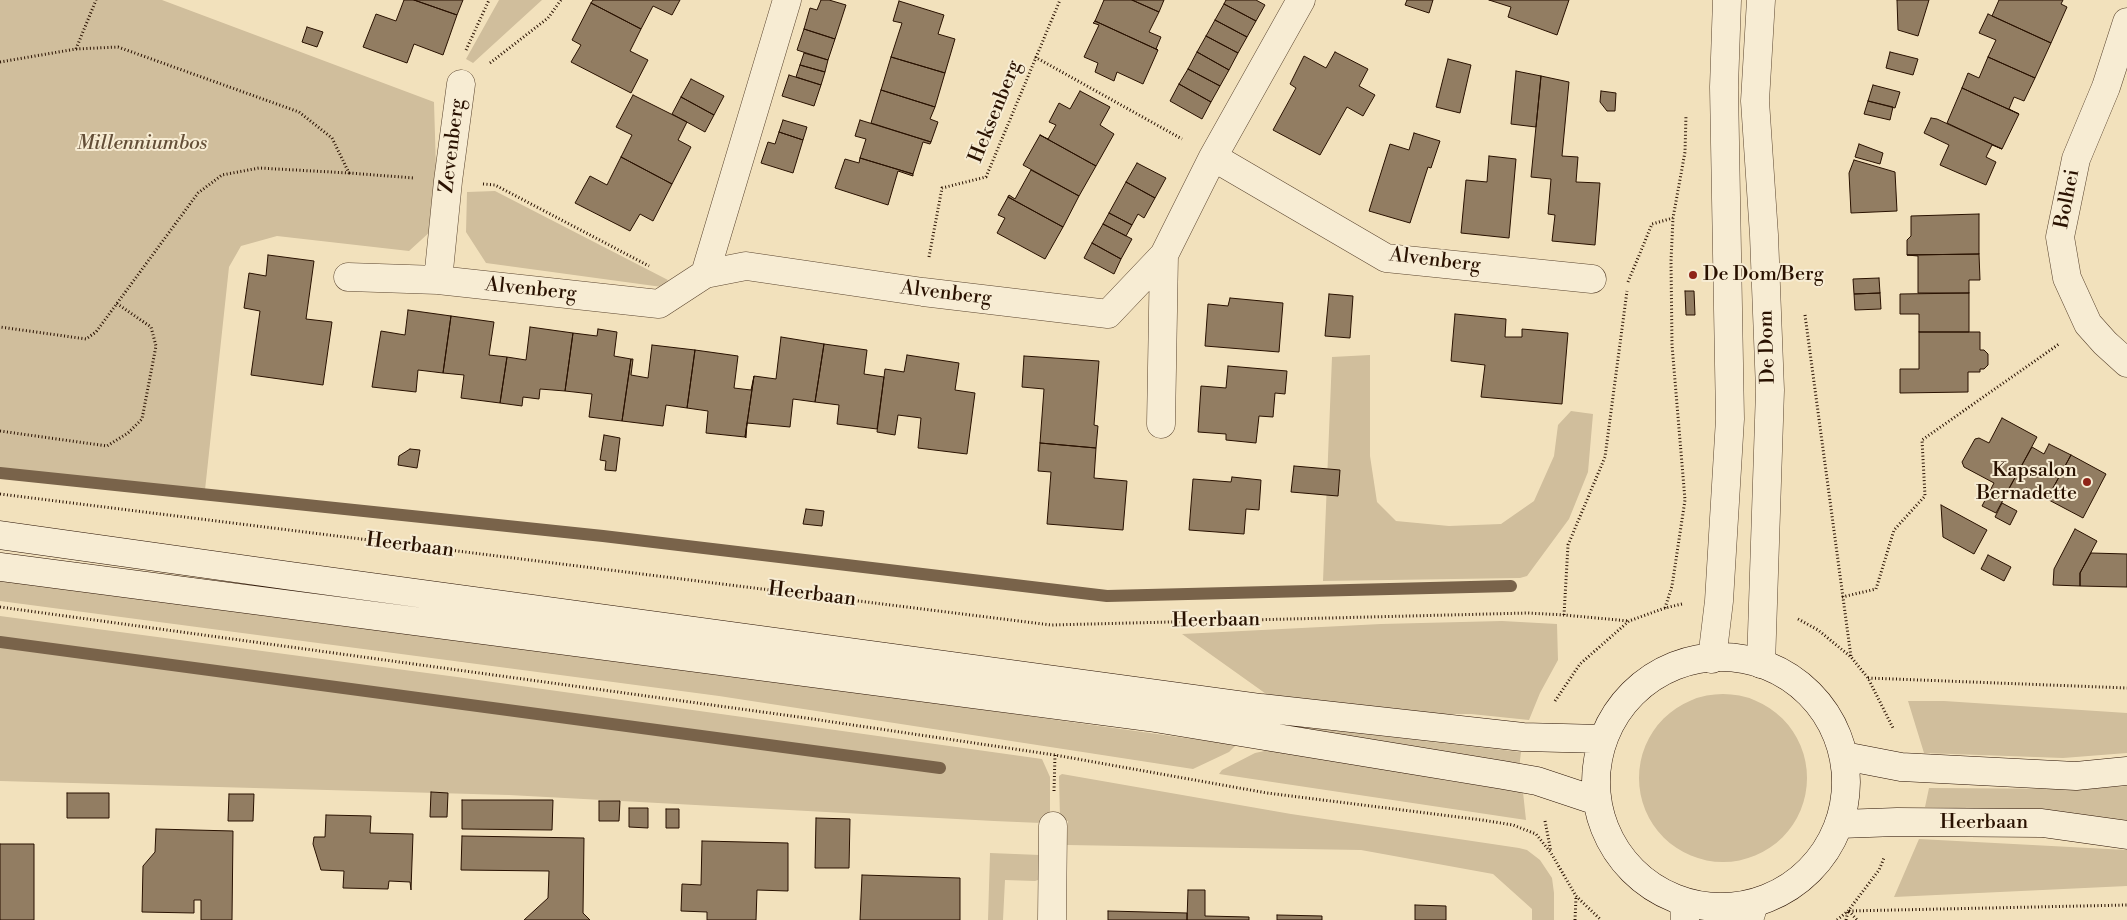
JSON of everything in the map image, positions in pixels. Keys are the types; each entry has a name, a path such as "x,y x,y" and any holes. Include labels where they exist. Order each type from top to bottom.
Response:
{"main road":[{"path":"696,280 787,0"},
{"name":"Alvenberg","path":"348,277 438,280 659,304 696,280 746,266 923,292 1108,314 1164,255 1214,157 1301,0"},
{"name":"De Dom","path":"1712,659 1719,601 1730,418 1724,87 1727,0"},
{"name":"De Dom","path":"1760,0 1755,101 1764,235 1770,390 1761,664"},
{"name":"Bolhei","path":"2127,22 2106,87 2076,159 2060,238 2068,278 2088,324 2127,363"},
{"name":"Zevenberg","path":"438,280 448,180 461,84"},
{"name":"Alvenberg","path":"1214,157 1386,258 1592,279"},
{"name":"Alvenberg","path":"1161,424 1164,255"},
{"path":"0,535 1261,708 1523,737 1602,739"},
{"path":"0,567 1150,717 1537,781 1597,801"},
{"path":"1735,657 1761,664 1773,668 1806,689 1830,720 1844,756 1847,791 1840,824 1820,860 1791,887 1751,912 1719,909 1685,911 1646,884 1616,852 1597,801 1595,776 1602,739 1623,703 1654,675 1693,660 1735,657"},
{"path":"1844,756 1910,768 2076,776 2127,771"},
{"name":"Heerbaan","path":"1840,824 1897,822 2042,823 2127,835"},
{"path":"1052,920 1054,826"}],"path":[{"path":"76,49 96,0"},
{"path":"461,84 461,61 489,0"},
{"name":"Zevenberg","path":"461,84 548,18 561,0"},
{"name":"Heksenberg","path":"923,292 942,188 986,177 1060,0"},
{"path":"0,62 76,49 118,47 299,112 332,138 349,173"},
{"name":"Heksenberg","path":"1035,57 1214,157"},
{"path":"1665,608 1672,586 1685,500 1672,345 1673,218 1685,152 1686,113"},
{"path":"0,327 86,339 96,332 198,193 222,175 259,168 448,180 495,185 696,280"},
{"path":"1564,615 1568,545 1605,457 1628,282 1652,224 1673,218"},
{"path":"0,431 107,446 128,433 142,419 156,346 151,327 116,304"},
{"name":"De Dom","path":"1805,310 1851,657 1868,678 2127,688"},
{"path":"1842,597 1876,589 1894,530 1925,496 1922,440 2088,324"},
{"name":"Heerbaan","path":"0,494 1051,625 1318,620 1528,613 1629,621"},
{"path":"0,607 799,717 1074,758 1267,793 1513,825 1536,834 1551,853 1576,896 1600,920"},
{"path":"1575,920 1576,896"},
{"path":"1837,920 1848,911 2127,905"},
{"path":"1846,920 1848,911"},
{"path":"1848,911 1856,920"}],"green space":[{"name":"Millenniumbos","path":"0,0 162,0 434,102 436,169 432,230 409,251 277,236 241,246 229,267 205,490 0,472"},
{"path":"499,0 542,0 473,63 466,59"},
{"path":"495,191 668,280 662,287 486,263 466,232 467,192"},
{"path":"1370,355 1370,456 1377,502 1396,521 1449,526 1501,524 1534,501 1554,456 1558,425 1571,411 1593,414 1588,472 1569,519 1527,576 1520,578 1323,581 1332,357"},
{"path":"0,575 174,597 1236,745 1229,752 1193,769 719,696 0,601"},
{"path":"0,616 457,677 1042,759 1050,777 1050,819 1041,823 994,821 509,795 0,781"},
{"path":"1502,621 1557,624 1558,660 1540,693 1529,720 1471,714 1412,714 1269,696 1182,634 1381,624"},
{"path":"1731,694 1755,700 1783,718 1801,746 1806,762 1806,794 1801,810 1783,838 1770,848 1747,859 1715,862 1691,856 1663,838 1653,825 1642,802 1639,770 1645,746 1663,718 1676,708 1699,697"},
{"path":"1908,701 1944,701 2127,713 2127,753 2063,758 1924,753"},
{"path":"1248,721 1521,752 1519,769"},
{"path":"1269,750 1388,767 1443,780 1523,792 1526,820 1219,774 1222,770 1255,753"},
{"path":"1062,774 1291,814 1527,850 1540,860 1552,878 1554,920 1532,920 1532,909 1493,874 1361,850 1067,845 1068,821 1060,819 1059,776"},
{"path":"2127,786 2127,823 2052,811 1925,807 1929,788 2081,789"},
{"path":"1919,839 2127,850 2127,886 1894,897"},
{"path":"990,853 1040,855 1038,880 1005,880 1003,920 988,920"}],"building":[{"path":"404,0 414,0 457,15 443,55 414,44 407,63 363,47 376,14 396,21"},
{"path":"414,0 463,0 457,15"},
{"path":"593,0 680,0 672,15 653,6 641,29 591,3"},
{"path":"821,0 829,0 846,5 835,39 804,29 810,8 817,10"},
{"path":"1104,0 1132,0 1159,12 1149,32 1161,37 1156,49 1158,50 1095,21"},
{"path":"1132,0 1164,0 1159,12"},
{"path":"1226,0 1256,0 1265,5 1256,21 1224,4"},
{"path":"1407,0 1433,0 1429,13 1405,5"},
{"path":"1489,0 1569,0 1557,35 1508,17 1511,7"},
{"path":"1897,0 1929,0 1918,36 1898,30"},
{"path":"1999,0 2063,0 2061,4 2067,7 2051,43 1992,16"},
{"path":"899,1 944,15 938,34 955,39 945,73 891,57 902,23 893,21"},
{"path":"591,3 641,29 630,51 648,60 631,93 571,62 581,45 572,40"},
{"path":"1224,4 1256,21 1247,37 1215,20"},
{"path":"1988,14 2051,43 2035,78 1988,57 1996,40 1979,33"},
{"path":"1215,20 1247,37 1238,53 1206,36"},
{"path":"1095,21 1158,50 1143,84 1117,72 1114,81 1095,72 1098,63 1084,57 1099,25 1093,23"},
{"path":"307,27 323,32 317,47 302,42"},
{"path":"804,29 835,39 828,60 797,50"},
{"path":"1206,36 1238,53 1229,70 1197,52"},
{"path":"1197,52 1229,70 1220,86 1188,69"},
{"path":"1335,52 1368,69 1359,86 1375,95 1363,116 1347,107 1320,155 1273,130 1296,88 1290,84 1304,56 1326,68"},
{"path":"1890,52 1918,59 1913,75 1886,68"},
{"path":"804,53 828,60 825,72 800,65"},
{"path":"891,57 945,73 935,107 881,90"},
{"path":"1988,57 2035,78 2024,101 2014,97 2009,109 2019,114 1962,88 1968,73 1979,78"},
{"path":"1448,59 1471,65 1460,113 1436,107"},
{"path":"800,65 825,72 821,85 796,77"},
{"path":"1188,69 1220,86 1211,102 1179,84"},
{"path":"1516,71 1541,76 1536,127 1511,124"},
{"path":"789,75 821,85 814,106 782,96"},
{"path":"1541,76 1569,82 1562,156 1578,157 1576,182 1600,183 1595,245 1552,241 1555,215 1548,214 1551,179 1531,177"},
{"path":"691,79 724,96 714,115 681,97"},
{"path":"1179,84 1211,102 1202,119 1170,101"},
{"path":"1873,85 1900,92 1895,108 1868,101"},
{"path":"1962,88 2019,114 2002,149 1947,123"},
{"path":"881,90 935,107 930,119 938,122 931,142 871,123"},
{"path":"1080,91 1110,107 1100,125 1114,134 1096,166 1040,135 1048,139 1056,125 1049,122 1059,103 1070,109"},
{"path":"1601,91 1616,93 1615,111 1607,111 1600,102"},
{"path":"633,95 687,122 678,140 691,147 672,184 621,157 632,135 616,127"},
{"path":"681,97 714,115 705,132 672,114"},
{"path":"1868,101 1893,107 1890,120 1864,114"},
{"path":"1931,118 2002,149 1992,145 1986,157 1996,162 1986,185 1940,165 1949,145 1924,133"},
{"path":"783,120 807,127 803,140 779,132"},
{"path":"860,120 931,142 930,144 923,142 913,174 860,158 866,139 855,136"},
{"path":"779,132 803,140 793,173 761,163 768,142 775,144"},
{"path":"1414,133 1440,141 1431,168 1428,167 1410,223 1369,211 1390,144 1409,150"},
{"path":"1040,135 1096,166 1079,196 1023,165"},
{"path":"1859,144 1883,153 1880,164 1855,157"},
{"path":"1489,156 1516,159 1509,238 1461,233 1466,180 1487,182"},
{"path":"621,157 672,184 653,221 640,214 630,231 575,203 590,176 607,185"},
{"path":"860,158 913,174 913,176 898,171 888,205 835,188 845,159 859,163"},
{"path":"1854,160 1895,172 1897,211 1851,213 1849,173"},
{"path":"1137,163 1166,178 1155,198 1126,182"},
{"path":"1031,170 1079,196 1063,227 1008,197 1009,195 1015,199"},
{"path":"1126,182 1155,198 1144,218 1138,214 1132,225 1109,213"},
{"path":"1008,197 1063,227 1045,259 997,233 1005,218 998,215"},
{"path":"1109,213 1132,225 1126,236 1103,224"},
{"path":"1979,214 1979,254 1907,255 1907,240 1911,236 1911,216"},
{"path":"1103,224 1132,239 1121,259 1092,243"},
{"path":"1092,243 1121,259 1114,274 1084,258"},
{"path":"1979,254 1980,280 1969,280 1969,293 1918,293 1918,256 1907,255"},
{"path":"268,255 314,261 306,319 332,322 323,385 251,375 260,311 244,308 249,273 266,276"},
{"path":"1879,278 1880,293 1854,294 1853,279"},
{"path":"1685,291 1694,291 1695,315 1686,315"},
{"path":"1880,293 1881,309 1855,310 1854,294"},
{"path":"1969,293 1969,332 1919,332 1919,314 1900,314 1900,294"},
{"path":"1329,294 1353,296 1350,338 1325,336"},
{"path":"1230,298 1283,303 1279,352 1205,346 1208,304 1228,306"},
{"path":"408,310 451,316 443,373 418,370 416,392 372,387 381,331 405,335"},
{"path":"1455,314 1506,319 1505,337 1522,337 1522,329 1568,333 1562,404 1481,397 1485,365 1451,361"},
{"path":"451,316 494,322 489,355 507,357 500,403 461,398 464,375 443,373"},
{"path":"530,327 573,333 565,391 540,389 539,399 523,397 522,406 500,403 507,357 526,360"},
{"path":"598,329 617,332 614,356 631,359 622,421 589,417 592,394 565,391 573,333 597,336"},
{"path":"1919,332 1980,332 1980,350 1984,350 1988,354 1988,365 1984,369 1980,369 1980,372 1968,372 1968,392 1900,393 1900,369 1919,369"},
{"path":"781,337 824,344 815,402 793,399 790,427 747,423 754,376 776,379"},
{"path":"824,344 867,350 864,374 884,377 877,429 837,424 839,405 815,402"},
{"path":"652,345 695,350 687,408 666,405 663,426 622,421 631,359 633,359 631,375 648,378"},
{"path":"695,350 738,356 734,388 751,390 754,376 745,437 706,433 708,411 687,408"},
{"path":"907,355 959,363 955,390 975,393 967,454 918,448 921,418 898,415 895,435 877,432 885,369 904,372"},
{"path":"1024,356 1099,361 1094,425 1098,426 1096,448 1040,443 1044,389 1022,387"},
{"path":"1228,366 1287,371 1285,394 1275,393 1273,417 1259,416 1256,443 1226,440 1226,434 1198,432 1201,386 1226,388"},
{"path":"2002,418 2037,437 1996,513 1982,506 1994,483 1964,467 1962,462 1975,439 1979,438 1989,443"},
{"path":"604,435 620,438 616,471 605,470 606,461 600,460"},
{"path":"1040,443 1096,448 1094,478 1127,481 1123,530 1047,524 1051,472 1038,471"},
{"path":"2049,444 2071,455 2047,499 2026,488 2021,498 2008,490 2032,447 2044,454"},
{"path":"410,449 420,450 417,468 398,465 399,456"},
{"path":"2071,455 2106,474 2083,518 2047,499"},
{"path":"1294,466 1340,470 1338,496 1291,492"},
{"path":"1232,477 1261,480 1259,510 1246,509 1244,534 1189,530 1193,479 1231,482"},
{"path":"2002,503 2017,511 2010,525 1995,517"},
{"path":"1941,505 1987,530 1974,554 1943,537"},
{"path":"806,509 824,511 822,526 803,524"},
{"path":"2075,529 2097,541 2080,573 2080,586 2053,585 2054,569"},
{"path":"2091,553 2127,554 2127,587 2080,586 2080,573"},
{"path":"1988,555 2011,567 2004,581 1981,569"},
{"path":"431,792 448,793 447,817 430,817"},
{"path":"67,793 109,793 109,818 67,818"},
{"path":"229,794 254,794 253,821 228,821"},
{"path":"462,800 553,800 552,830 462,829"},
{"path":"599,801 620,801 619,821 599,821"},
{"path":"629,808 648,808 648,828 629,827"},
{"path":"666,809 679,809 679,828 666,828"},
{"path":"326,815 371,816 370,833 413,834 411,890 410,882 389,881 388,889 343,888 344,871 321,870 313,844 314,837 325,837"},
{"path":"816,818 850,819 849,868 815,868"},
{"path":"156,829 233,831 232,920 201,920 201,900 194,900 194,913 142,912 143,866 155,852"},
{"path":"462,836 584,838 583,913 590,920 524,920 548,898 549,871 461,870"},
{"path":"702,841 788,843 788,891 757,890 756,920 707,920 707,912 681,911 682,884 701,885"},
{"path":"0,844 34,844 34,920 0,920"},
{"path":"862,875 960,878 960,920 860,920"},
{"path":"1188,890 1205,890 1205,916 1249,917 1249,920 1187,920"},
{"path":"1415,905 1446,906 1446,920 1415,920"},
{"path":"1108,911 1187,913 1187,920 1108,920"},
{"path":"1277,915 1322,916 1322,920 1277,920"}],"waterway":[{"path":"0,473 603,536 1107,596 1511,586"},
{"path":"0,642 940,768"}],"place":[{"name":"De Dom/Berg","path":"1693,275"},
{"name":"Kapsalon Bernadette","path":"2087,482"}]}
